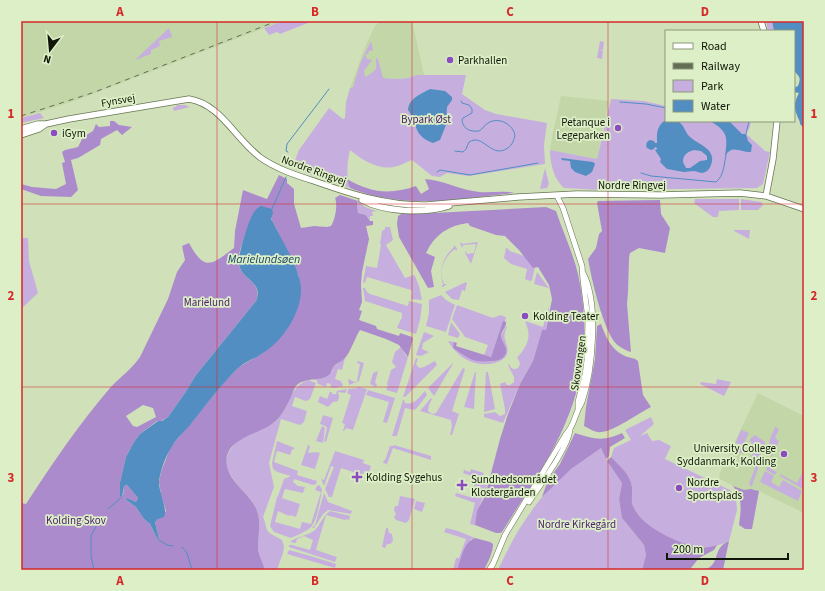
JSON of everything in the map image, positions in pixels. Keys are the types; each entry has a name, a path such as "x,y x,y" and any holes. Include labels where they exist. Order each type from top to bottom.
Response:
{"main road":[{"name":"Fynsvej","path":"21,129 38,124 46,124 178,100 194,100"},
{"name":"Nordre Ringvej","path":"194,100 214,110 248,148 269,163 292,174 355,196 374,205 394,209 421,210 442,208 458,203 518,197 577,194 660,195 735,193 766,196 804,209"},
{"path":"766,196 773,159 777,122"},
{"name":"Fynsvej","path":"21,135 46,124"}],"street":[{"name":"Skovvangen","path":"488,570 493,567 505,539 505,535 566,434 570,430 578,408 582,404 588,375 592,339 590,294 563,208 557,196"}],"shaded area":[{"path":"21,21 283,21 77,100 21,118"},
{"path":"380,21 412,21 424,75 398,79 383,78 350,88 365,47 375,26"},
{"path":"561,96 609,101 597,159 550,150"},
{"name":"University College Syddanmark, Kolding","path":"758,393 804,416 804,513 755,489 744,490 720,479 719,475"}],"green space":[{"path":"284,21 313,21 280,34 277,32 269,35 264,28"},
{"path":"766,21 772,21 774,30 768,30"},
{"path":"169,28 172,37 159,41 160,46 151,50 151,54 135,60"},
{"name":"Bypark Øst","path":"371,41 373,50 369,51 368,54 365,55 367,59 372,60 364,71 365,77 376,69 376,58 378,59 383,78 398,79 417,75 466,75 462,94 485,110 496,114 547,123 544,145 545,164 468,176 447,173 440,177 432,176 412,160 388,168 376,166 365,161 350,150 347,169 350,188 292,168 299,150 329,108 343,119 345,118 346,102 350,88 353,87 360,64"},
{"path":"600,41 604,42 603,50 600,50 603,51 602,59 597,58"},
{"path":"611,99 644,101 665,106 665,122 751,122 746,134 765,151 770,152 763,184 757,188 599,190 564,188 558,181 553,171 550,150 597,159"},
{"path":"177,105 185,105 190,107 174,111 173,107 176,107"},
{"path":"40,113 44,118 21,123 21,118"},
{"path":"110,121 114,121 119,125 132,127 122,135 117,130 101,139 100,145 78,158 71,160 78,190 71,197 41,196 21,189 21,184 32,187 56,189 66,184 62,163 65,162 62,152 78,147 83,137 93,131 96,124 99,127 110,126"},
{"path":"545,168 549,184 547,188 540,189"},
{"name":"Kolding Skov","path":"279,175 287,179 287,183 294,189 294,204 301,228 331,226 336,212 335,198 340,195 358,201 358,213 366,215 370,221 373,221 373,225 366,226 369,239 362,272 362,302 359,310 362,311 359,320 376,326 377,329 399,336 400,333 412,337 413,339 408,357 399,345 360,330 347,355 343,360 334,366 330,374 323,378 298,384 283,412 272,424 242,439 230,450 227,457 229,473 237,485 252,501 258,514 258,550 265,570 21,570 21,503 26,504 87,416 110,388 140,357 168,299 177,272 185,260 182,246 189,243 204,262 214,262 234,248 235,231 243,190 267,199","holes":["271,217 299,276 263,353 239,367 226,380 170,448 159,482 166,511 155,522 158,540 150,524 144,519 136,507 125,499 127,498 136,502 138,498 127,485 124,486 123,495 120,496 120,482 126,457 140,434 157,421 161,421 168,417 196,375 256,301 257,289 241,271 238,262 241,246 248,226","143,405 153,408 156,417 137,427 133,426 126,416"]},
{"path":"347,179 364,187 381,191 398,191 416,186 421,194 429,189 425,179 478,192 514,193 452,200 411,201 370,195 350,188"},
{"path":"695,199 739,199 739,210 719,211 718,217 713,217 694,203"},
{"path":"741,199 761,202 763,205 758,210 741,210"},
{"path":"660,200 661,214 670,228 665,253 639,248 630,253 629,258 627,304 631,352 621,348 613,340 601,311 592,278 588,259 596,248 599,234 602,231 597,203 598,201"},
{"path":"358,201 365,207 376,211 372,212 373,216 370,216 370,220 366,215 358,213"},
{"path":"546,207 556,211 578,274 584,312 584,350 572,406 559,438 536,479 502,532 496,533 475,525 477,511 485,496 508,414 520,384 533,361 542,330 546,330 552,299 549,285 538,267 533,268 519,250 505,236 496,235 470,226 468,223 455,226 443,232 429,247 426,253 435,257 431,271 434,287 428,288 399,237 397,224 398,216 403,213 415,214"},
{"path":"385,227 390,227 393,240 386,245 405,278 415,276 422,300 411,299 411,290 367,277 365,283 363,282 366,266 377,268 382,231"},
{"path":"750,230 749,239 734,231"},
{"path":"21,238 28,238 29,261 38,293 21,309"},
{"path":"461,242 462,244 478,242 471,264 465,253 466,251 467,254 474,253 476,244 463,245 463,248 460,244"},
{"path":"453,245 457,249 456,251 455,249 451,252 445,260 442,269 442,264 454,247"},
{"path":"506,248 524,256 535,267 532,280 530,281 525,279 527,269 511,264 504,258"},
{"path":"442,269 442,279 444,284 447,284 443,287 441,286 443,285 441,274"},
{"path":"537,272 549,288 534,284"},
{"path":"466,282 465,291 462,290 459,300 452,299 445,292"},
{"path":"363,288 365,288 370,294 408,306 409,301 422,304 416,334 397,328 402,317 402,313 365,301"},
{"path":"441,295 455,305 446,332 426,326 429,313 429,300"},
{"path":"457,305 493,318 500,315 506,317 491,357 484,355 488,345 465,337 452,319"},
{"path":"549,306 546,330 542,330 533,361 520,384 503,423 484,417 484,414 495,412 500,416 505,414 500,384 505,382 507,385 510,385 514,382 514,377 508,365 509,364 514,369 518,368 520,365 517,358 528,341 528,332 525,321 543,327"},
{"path":"503,321 506,322 506,324 501,335 506,351 504,357 501,359 495,361 476,361 453,348 454,342 457,343 456,346 491,357"},
{"path":"451,322 460,334 458,338 448,335"},
{"path":"601,324 607,338 615,349 623,355 638,361 643,395 651,407 613,429 597,432 584,426 595,359 597,326"},
{"path":"506,326 504,335 508,351 504,359 495,363 480,364 467,360 452,347 448,341 454,342 454,348 475,358 496,361 502,358 506,353 501,336"},
{"path":"424,332 434,336 423,343 422,349 429,352 421,356 416,355"},
{"path":"401,347 408,357 397,393 386,390 391,370 396,367 392,362 395,352"},
{"path":"345,358 342,370 338,369 335,379 341,381 343,386 334,388 330,387 331,384 327,383 326,387 318,384 316,379 322,378 332,372 333,367"},
{"path":"416,358 418,359 416,364 419,368 435,361 437,365 405,397 403,397"},
{"path":"358,361 364,363 359,381 349,385 348,379 355,382 357,381 360,364 357,363"},
{"path":"454,362 434,396 428,388"},
{"path":"463,368 465,369 452,411 459,414 452,435 450,435 452,426 451,420 420,411 431,398 428,411 432,414 436,413"},
{"path":"378,371 375,383 377,384 376,387 370,384 373,373"},
{"path":"476,372 474,409 464,407"},
{"path":"486,372 488,372 495,409 484,412"},
{"path":"717,379 731,382 724,396 700,384 701,382 716,384"},
{"path":"308,380 316,383 310,399 306,401 295,397 292,406 307,411 304,422 300,425 281,419 269,463 274,487 263,517 268,532 282,540 284,546 277,570 265,570 258,550 258,514 248,497 230,473 227,464 228,455 238,441 267,427 277,420 282,415 297,387"},
{"path":"358,387 367,389 353,430 346,428 343,431 345,424 342,423 351,395 347,393 349,388"},
{"path":"347,389 345,393 338,392 338,401 333,402 328,407 318,402 320,396 327,399 330,392 332,392 332,394 336,394 337,391"},
{"path":"368,390 395,398 387,423 383,422 389,402 366,395"},
{"path":"425,391 427,395 416,409 405,408 397,436 392,436 403,400 408,404 414,402"},
{"path":"323,415 333,418 326,442 324,441 327,428 320,424"},
{"name":"Nordre Sportsplads","path":"651,417 654,424 640,436 647,433 652,441 659,440 671,446 665,459 730,490 736,499 737,510 729,541 709,547 684,544 654,529 645,522 634,508 632,500 632,487 629,478 624,470 611,457 614,448 631,440 625,430"},
{"path":"322,426 325,428 323,443 316,441"},
{"path":"775,427 779,429 775,438 779,441 772,456 768,454 770,439"},
{"path":"741,430 749,433 743,445 737,444 736,442"},
{"path":"575,433 588,437 604,439 622,433 625,438 610,447 609,456 606,459 601,448 571,469 542,497 548,480 560,464"},
{"path":"755,435 765,442 765,451 760,455 761,459 756,459 751,456 758,448 758,446 754,445 750,439"},
{"path":"277,441 295,448 292,450 290,455 277,451 274,462 298,471 297,475 317,481 316,484 313,485 294,479 293,482 298,486 305,487 303,493 285,489 282,498 300,504 296,517 289,516 278,511 275,522 300,529 302,522 311,524 321,492 315,490 319,485 322,489 313,524 307,530 291,538 274,532 270,526 277,497 284,479 291,476 277,472 273,469 272,463"},
{"path":"308,445 310,446 308,453 320,453 315,469 301,465"},
{"path":"394,445 431,456 431,460 393,448 387,464 383,463 390,446"},
{"path":"738,447 748,449 749,451 748,453 738,453 736,449"},
{"name":"Nordre Kirkegård","path":"601,448 607,461 622,483 619,499 622,518 644,545 646,555 642,570 498,570 528,515 548,490 578,463"},
{"path":"335,451 364,460 363,463 371,466 369,472 364,471 363,475 341,468 332,497 329,497 325,489 334,467 331,466 324,486 321,479 324,480"},
{"path":"611,457 624,470 629,478 632,487 632,500 634,508 645,522 662,534 681,542 701,547 717,545 714,550 699,558 691,568 692,570 642,570 646,555 644,545 622,518 619,499 622,483 607,461"},
{"path":"770,458 775,461 771,469 777,472 775,475 766,470"},
{"path":"750,460 757,461 759,466 752,486 749,484 756,465"},
{"path":"471,469 484,473 483,475 490,477 479,507 475,525 470,524 475,503 455,496 456,493 470,497 477,478 463,473 464,470 470,472"},
{"path":"804,470 803,489 780,476 780,474 797,483"},
{"path":"765,471 774,476 771,482 779,487 783,480 802,491 798,501 760,482"},
{"path":"733,486 744,490 751,489 759,491 752,529 745,529 739,525 741,509 740,500"},
{"path":"324,493 328,502 352,511 351,514 328,510 323,514 314,528 312,528 315,525"},
{"path":"400,496 415,499 409,520 406,523 396,520 394,517 396,514 394,510 395,506 398,506"},
{"path":"416,501 425,503 422,512 414,509"},
{"path":"330,511 350,516 349,520 326,515"},
{"path":"326,515 316,550 337,557 335,562 289,547 289,545 292,545 310,550 313,540 304,536 297,539 296,543 290,542 296,538 307,535 316,529"},
{"path":"386,528 388,528 389,533 392,534 393,541 390,544 387,544 385,548 382,547"},
{"path":"446,528 475,538 471,539 458,570 453,570 456,558 459,558 466,539 444,532"},
{"path":"475,538 493,544 489,561 484,570 458,570 466,546"},
{"path":"729,541 723,570 697,570 710,567 715,561 721,547"},
{"path":"289,550 336,564 335,568 287,554"}],"water":[{"path":"772,21 804,21 804,128 800,124 795,109 799,93 795,92 795,88 798,86 800,79 795,72 795,30 774,30"},
{"path":"430,89 445,91 452,97 452,100 447,107 446,125 440,140 433,143 422,137 408,110 413,99"},
{"path":"664,121 679,122 683,125 687,134 706,148 712,155 711,165 708,170 702,173 667,169 660,162 661,159 655,150 657,148 655,147 651,150 646,146 647,142 650,140 657,143 660,126","holes":["694,150 701,151 707,156 707,160 700,161 690,168 686,168 683,162 685,155"]},
{"path":"711,122 730,122 742,134 746,134 748,141 752,145 751,152 734,149 725,155 726,139 720,128"},
{"path":"561,158 593,162 595,164 592,172 586,176 575,172 571,168 570,161 562,160"},
{"name":"Marielundsøen","path":"261,206 272,209 273,213 271,219 290,255 300,280 301,288 298,307 290,325 278,341 263,353 237,369 173,445 160,474 160,491 165,514 164,517 155,522 158,540 150,524 144,519 136,507 125,499 127,498 136,502 138,498 127,485 124,486 122,497 120,496 120,482 126,457 140,434 158,421 162,421 168,417 196,375 256,301 258,295 257,289 241,270 239,260 249,222 254,212"}],"waterway":[{"path":"288,152 286,151 287,144 329,89"},
{"path":"455,151 463,152 469,142 474,140 501,151 510,147 515,136 512,128 501,121 492,121 479,131 473,131 465,128 462,120 472,113 472,109 469,105 462,103 461,101"},
{"path":"620,102 646,104 665,108"},
{"path":"746,134 749,122"},
{"path":"641,173 651,176 716,182 721,177 726,155"},
{"path":"437,172 440,170 470,175 538,163"},
{"path":"272,209 286,177"},
{"path":"108,509 121,498"},
{"path":"94,570 91,556 91,536 101,517"},
{"path":"159,540 167,545 173,546"},
{"path":"182,547 187,553 192,570"}],"railway":[{"path":"21,116 95,92 277,21"}],"place":[{"name":"Parkhallen","path":"450,60"},
{"name":"Petanque i Legeparken","path":"618,128"},
{"name":"iGym","path":"54,133"},
{"name":"Kolding Teater","path":"525,316"},
{"name":"University College Syddanmark, Kolding","path":"784,454"},
{"name":"Kolding Sygehus","path":"357,477"},
{"name":"Sundhedsområdet Klostergården","path":"462,485"},
{"name":"Nordre Sportsplads","path":"679,488"}],"park label":[{"name":"Marielund","path":"207,302"}]}
